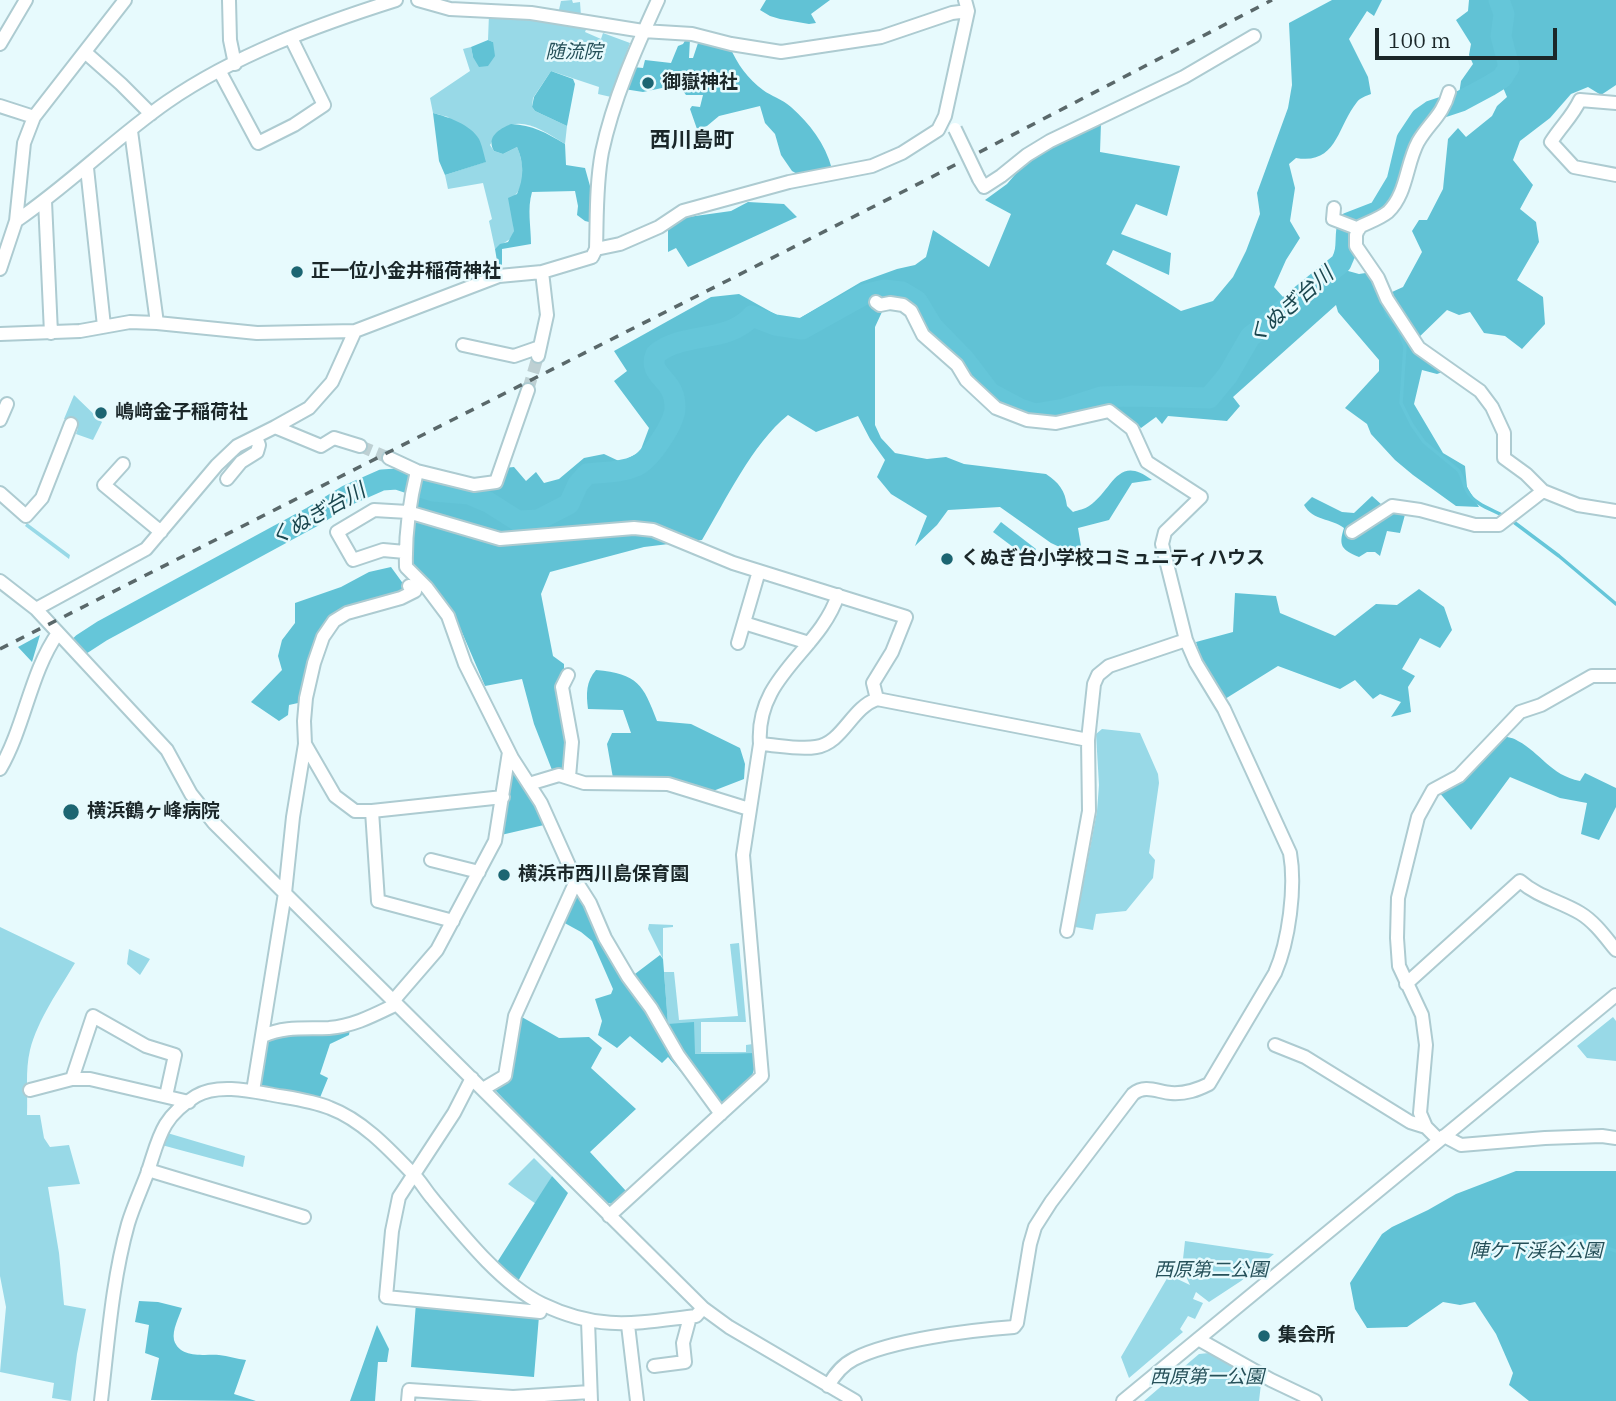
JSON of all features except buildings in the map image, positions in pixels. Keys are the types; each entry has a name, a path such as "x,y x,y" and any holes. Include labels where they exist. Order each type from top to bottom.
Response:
{"street":[{"path":"0,44 26,0"},
{"path":"0,269 16,221 24,143 34,117 125,0"},
{"path":"229,0 230,40 235,64"},
{"path":"16,221 87,168 151,114 220,72 291,38 396,0"},
{"path":"418,0 450,9 531,13 643,31 692,34 781,52 881,37 952,13 966,5"},
{"path":"0,334 51,333 130,322 257,333 355,331 499,276 542,272 592,257 596,249 597,192 603,152 616,104 643,31 658,0"},
{"path":"596,249 620,244 659,227 683,211 789,182 872,166 902,153 938,130 945,116 966,5"},
{"path":"945,116 955,129 984,187 1050,141 1184,77 1254,36"},
{"path":"220,72 258,143 324,105 291,38"},
{"path":"86,53 151,114"},
{"path":"1334,208 1333,219 1356,228 1377,220 1390,210 1404,184 1418,142 1439,117 1450,92"},
{"path":"1616,103 1580,100 1571,119 1561,127 1551,142 1574,167 1616,175"},
{"path":"0,106 34,117"},
{"path":"131,131 157,323"},
{"path":"87,168 104,326"},
{"path":"45,201 51,333"},
{"path":"1356,228 1356,246 1419,348 1480,391 1500,420 1504,433 1504,458 1543,491 1577,505 1616,512"},
{"path":"463,345 514,356 539,351 547,315 542,272"},
{"path":"832,1392 837,1371 853,1359 874,1351 960,1334 1014,1327 1017,1323 1035,1227 1051,1202 1138,1090 1149,1088 1171,1093 1195,1092 1209,1084 1283,955 1292,879 1290,853 1224,709 1196,663 1186,640 1162,544 1165,532 1201,497 1147,462 1132,429 1109,411 1056,423 1027,420 996,408 966,380 957,365 923,335 911,311 903,305 880,305 876,302"},
{"path":"36,609 146,549 237,446 309,408 332,382 355,331"},
{"path":"389,458 415,481 474,485 496,482 528,390"},
{"path":"0,420 7,404"},
{"path":"0,493 26,516 42,498 71,424"},
{"path":"275,428 321,446 334,438 359,446"},
{"path":"227,479 241,462 257,452 259,445 256,437"},
{"path":"123,464 104,485 161,532"},
{"path":"253,1091 285,893 293,817 305,744 304,721 314,663 323,637 334,621 347,613 401,598 415,591 405,576 405,552 408,512 415,481"},
{"path":"1352,532 1392,506 1420,510 1475,525 1499,525 1543,491"},
{"path":"405,552 383,550 353,560 337,532 374,510 408,512 500,539 634,528 653,530 759,571 906,617 892,652 873,683 877,699"},
{"path":"738,643 759,571"},
{"path":"405,576 427,588 448,616 465,664 509,752 541,803 605,938 678,1055 721,1114"},
{"path":"0,581 36,609 167,750 204,812 704,1308 729,1327 832,1392 855,1401"},
{"path":"609,1216 762,1076 743,870 749,809 760,744 759,731 764,705 780,677 832,614 838,595"},
{"path":"744,623 809,643"},
{"path":"0,769 45,653 58,633"},
{"path":"1067,932 1089,811 1088,740 1094,684 1098,675 1108,666 1186,640"},
{"path":"568,675 562,687 572,743 569,777"},
{"path":"1426,1127 1420,1113 1426,1045 1422,1015 1399,966 1397,938 1398,898 1418,817 1433,790 1459,776 1520,712 1541,705 1592,676 1616,676"},
{"path":"760,744 819,747 834,739 865,703 877,699 1088,740"},
{"path":"305,744 335,796 355,811 503,797"},
{"path":"263,1035 294,1028 330,1028 356,1024 395,1002 437,950 495,841 509,752"},
{"path":"529,784 559,775 584,783 678,786 749,809"},
{"path":"372,811 378,901 453,921"},
{"path":"431,860 479,872"},
{"path":"484,1089 505,1076 515,1016 576,881"},
{"path":"1406,984 1520,881 1539,894 1582,914 1616,950"},
{"path":"1124,1401 1616,995"},
{"path":"72,1079 93,1016 146,1046 175,1055 166,1097"},
{"path":"1275,1045 1305,1057 1410,1122 1461,1144 1545,1138 1616,1138"},
{"path":"472,1078 454,1113 399,1197 394,1214 386,1297 540,1312 541,1304"},
{"path":"30,1090 72,1079 90,1079 189,1102"},
{"path":"101,1401 120,1259 158,1135 170,1118 198,1095 216,1090 253,1091 307,1101 331,1108 355,1120 414,1175 456,1226 504,1277 541,1304 588,1321 628,1325 696,1316 704,1308"},
{"path":"148,1170 304,1217"},
{"path":"654,1366 685,1362 683,1343 690,1317"},
{"path":"408,1401 409,1390 513,1399 591,1396 588,1321"},
{"path":"628,1325 637,1401"},
{"path":"1198,1339 1314,1401"}],"green space":[{"name":"随流院","path":"572,0 573,3 580,2 581,16 558,14 561,1"},
{"path":"766,0 830,0 811,14 816,23 809,24 770,16 760,10"},
{"path":"1332,0 1382,0 1374,16 1367,11 1349,39 1368,77 1371,94 1357,102 1328,150 1310,159 1296,158 1289,164 1295,188 1290,221 1300,238 1274,287 1284,298 1314,293 1341,269 1359,274 1372,272 1392,292 1403,287 1422,252 1412,231 1419,220 1427,220 1443,189 1448,139 1458,128 1466,137 1492,116 1497,106 1507,97 1502,85 1457,108 1461,81 1473,64 1469,55 1471,44 1456,20 1468,11 1469,0 1616,0 1616,85 1601,95 1588,87 1571,94 1550,118 1520,141 1513,160 1533,185 1520,209 1536,222 1539,242 1517,280 1543,297 1545,324 1522,349 1505,336 1484,333 1470,312 1459,315 1447,310 1413,343 1445,371 1437,374 1422,370 1414,404 1443,453 1465,466 1467,487 1479,507 1456,506 1413,475 1371,434 1367,424 1345,408 1379,371 1379,360 1338,312 1336,305 1233,397 1240,406 1227,421 1168,416 1162,424 1156,417 1141,428 1129,417 1105,404 1064,414 1033,417 999,405 924,331 917,315 887,301 875,327 875,425 881,438 895,453 927,459 946,457 964,464 1046,474 1061,487 1067,506 1073,512 1089,506 1123,472 1131,470 1152,480 1132,483 1109,520 1078,528 1083,558 1051,543 1000,507 948,510 915,546 927,516 891,494 877,477 885,460 858,416 816,432 788,415 751,457 702,540 644,547 550,572 541,594 553,656 564,664 564,670 555,685 567,731 566,770 552,770 534,724 522,679 485,686 458,623 411,565 413,527 421,482 466,492 496,488 503,468 514,467 526,481 536,472 544,483 559,479 584,458 604,454 621,462 640,452 649,428 614,381 627,371 614,351 711,297 739,294 782,318 800,318 861,282 915,265 926,257 933,230 989,267 1011,214 985,200 1007,184 1025,163 1051,146 1101,123 1100,152 1180,166 1167,216 1136,204 1121,234 1171,253 1169,275 1113,250 1106,264 1181,311 1213,301 1233,277 1260,214 1257,193 1288,108 1292,85 1289,23"},
{"path":"489,14 588,25 585,32 601,39 603,33 630,43 611,97 598,94 599,87 551,71 533,98 532,107 535,111 567,126 565,144 535,127 515,124 506,127 490,145 494,151 503,154 517,147 522,167 520,188 512,198 513,237 495,249 489,221 492,219 483,183 448,189 445,175 485,162 448,117 433,113 430,98 470,71 463,49 471,47 473,57 493,42 488,40"},
{"path":"690,39 689,58 693,58 699,40 730,47 752,81 788,104 810,127 821,142 832,169 799,175 792,171 781,155 775,134 765,123 760,106 719,116 707,126 697,129 690,109 692,106 700,107 703,95 686,95 681,88 643,92 624,89 633,67 643,68 645,60 671,63 678,46"},
{"path":"488,40 493,42 495,56 488,66 479,67 471,47"},
{"path":"551,71 573,79 575,84 567,126 532,107 534,97"},
{"path":"433,113 470,129 479,139 486,162 445,175 439,161"},
{"path":"511,124 533,128 565,144 566,165 585,168 594,193 593,223 577,215 575,191 532,192 529,211 531,244 502,249 502,271 499,273 495,249 508,242 514,231 508,198 517,194 522,170 517,147 503,154 494,151 492,142 498,131"},
{"path":"748,202 784,204 797,217 688,267 676,248 668,252 668,228 681,218 731,211"},
{"path":"74,395 102,422 93,440 76,434 78,428 64,419"},
{"path":"1372,496 1391,513 1406,511 1400,533 1387,531 1380,556 1375,552 1367,552 1359,557 1349,552 1343,547 1341,539 1344,528 1317,517 1304,505 1312,497 1342,512 1354,513"},
{"path":"27,523 70,555 69,559 25,526"},
{"path":"391,567 407,589 338,613 303,695 298,703 289,705 288,715 279,721 251,702 282,670 278,656 282,640 295,623 295,603 341,587 369,572"},
{"path":"1419,589 1444,607 1452,630 1440,648 1420,638 1402,669 1415,676 1408,687 1411,712 1391,717 1401,702 1380,694 1373,699 1355,680 1340,689 1278,666 1225,699 1202,662 1196,642 1233,632 1235,593 1276,596 1280,613 1335,636 1376,604 1397,605"},
{"path":"40,635 32,662 18,647"},
{"path":"596,670 621,674 637,683 657,721 691,724 740,748 745,764 744,779 713,791 674,779 613,778 607,744 612,733 631,733 623,710 588,709 587,688"},
{"path":"1102,729 1140,733 1158,774 1159,783 1149,853 1155,860 1153,878 1126,911 1096,914 1093,930 1075,927 1097,811 1099,785 1096,734"},
{"path":"1502,736 1515,739 1526,746 1561,774 1580,781 1585,773 1616,788 1616,807 1599,840 1581,834 1587,803 1560,798 1510,777 1471,830 1438,791"},
{"path":"510,764 544,825 501,835 508,800"},
{"path":"577,889 627,980 660,955 663,959 668,1024 694,1022 695,1054 754,1053 755,1066 752,1076 714,1111 668,1057 662,1063 630,1036 617,1048 598,1035 602,1021 595,999 611,994 613,989 592,941 561,921"},
{"path":"649,924 673,925 663,928 663,959 648,929"},
{"path":"0,927 75,963 38,1027 28,1058 27,1082 27,1115 40,1115 44,1138 50,1147 69,1145 80,1184 48,1187 64,1305 86,1309 71,1401 52,1398 54,1383 0,1372 6,1307 0,1276"},
{"path":"739,943 746,1022 701,1022 701,1052 746,1052 746,1045 753,1044 754,1053 694,1054 668,1025 664,972 674,972 679,1020 738,1016 730,944"},
{"path":"129,949 150,959 140,975 127,964"},
{"path":"520,1016 559,1038 589,1037 602,1048 591,1068 636,1109 590,1152 626,1191 612,1204 604,1202 494,1089"},
{"path":"1613,1017 1616,1021 1616,1061 1587,1058 1577,1046"},
{"path":"350,1029 349,1035 330,1044 320,1074 328,1078 319,1100 258,1088 265,1042 275,1034"},
{"path":"164,1132 245,1156 243,1167 158,1144"},
{"path":"534,1158 552,1176 536,1204 508,1184"},
{"name":"陣ケ下渓谷公園","path":"1516,1171 1616,1171 1616,1401 1529,1401 1509,1385 1513,1373 1496,1334 1475,1302 1460,1305 1443,1302 1407,1327 1367,1328 1355,1309 1350,1283 1382,1234 1456,1194"},
{"path":"552,1176 568,1193 517,1283 496,1264"},
{"name":"西原第二公園","path":"1185,1241 1274,1254 1241,1281 1209,1302 1196,1292 1193,1299 1203,1303 1195,1319 1188,1316 1180,1329 1183,1332 1129,1378 1121,1357 1169,1275 1190,1285 1182,1268"},
{"path":"139,1301 182,1308 174,1336 181,1350 193,1354 246,1360 234,1394 256,1401 151,1400 159,1358 145,1353 149,1325 135,1322"},
{"path":"416,1303 539,1316 534,1377 411,1367"},
{"path":"377,1325 389,1349 387,1362 378,1362 375,1401 350,1401"},
{"name":"西原第一公園","path":"1209,1353 1261,1384 1259,1401 1144,1401 1199,1354"}],"shaded area":[{"path":"1001,522 1036,549 1029,559 993,532"}],"waterway":[{"name":"くぬぎ台川","path":"82,644 348,495 382,480 397,479 433,491 469,494 488,502 518,521 538,520 569,504 578,484 587,474 636,466 648,457 661,440 671,423 675,406 670,387 654,366 656,354 679,342 730,331 752,316 775,325 802,329 863,295 884,290 902,292 917,301 932,326 964,359 990,393 1020,409 1035,414 1064,409 1101,397 1209,398 1228,375 1250,337 1341,263 1345,253 1348,223 1379,211 1397,181 1407,139 1421,118 1431,111 1461,101 1502,78 1509,67 1501,36 1504,14 1499,0"},
{"path":"1347,251 1360,260"},
{"path":"1383,303 1405,346 1401,403 1412,425 1424,442 1458,470 1474,500 1504,516"},
{"path":"1511,520 1616,604"},
{"path":"1482,1255 1575,1236 1616,1251"}],"tunnel":[{"path":"528,390 538,356"},
{"path":"360,446 389,458"}],"railway":[{"path":"0,649 924,181 1272,0"}],"place":[{"name":"御嶽神社","path":"648,83"},
{"name":"正一位小金井稲荷神社","path":"297,272"},
{"name":"嶋﨑金子稲荷社","path":"101,413"},
{"name":"くぬぎ台小学校コミュニティハウス","path":"947,559"},
{"name":"横浜鶴ヶ峰病院","path":"71,812"},
{"name":"横浜市西川島保育園","path":"504,875"},
{"name":"集会所","path":"1264,1336"}],"district":[{"name":"西川島町","path":"692,141"}]}
